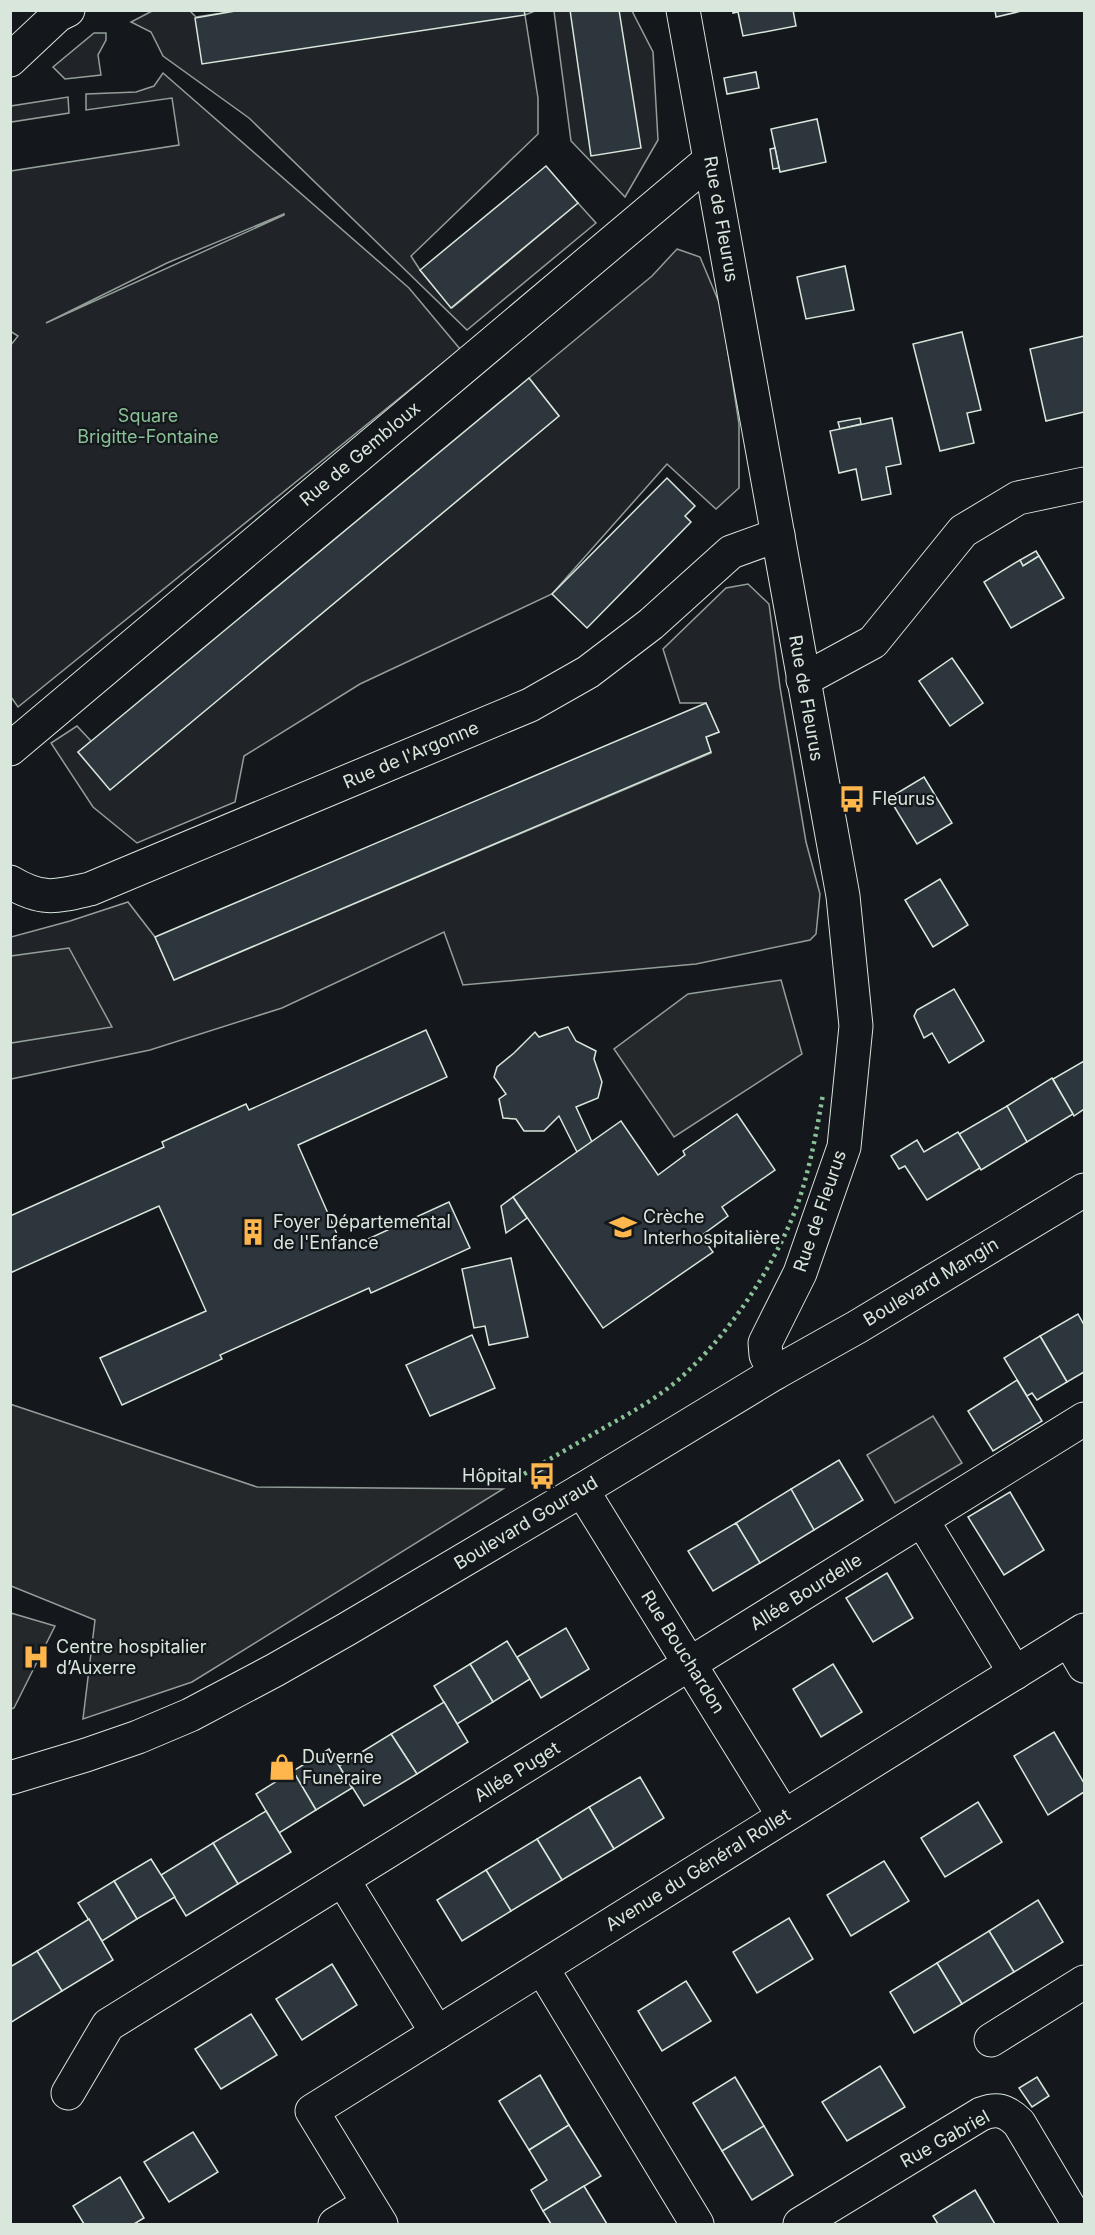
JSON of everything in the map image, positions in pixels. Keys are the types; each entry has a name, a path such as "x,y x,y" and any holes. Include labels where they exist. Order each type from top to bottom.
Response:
{"street":[{"name":"Rue de Fleurus","path":"683,10 843,896 856,1026 844,1147 800,1273 765,1343 766,1355 775,1373"},
{"path":"10,60 56,12"},
{"name":"Rue de Gembloux","path":"10,749 710,160"},
{"path":"803,680 873,642 963,531 1018,498 1084,484"},
{"name":"Rue de l'Argonne","path":"10,882 29,893 56,897 90,889 530,705 588,672 633,638 730,552 778,535"},
{"name":"Boulevard Mangin","path":"775,1373 857,1327 1084,1190"},
{"name":"Boulevard Gouraud","path":"10,1778 138,1737 190,1715 275,1670 582,1490 775,1373"},
{"name":"Allée Bourdelle","path":"691,1664 1084,1419"},
{"name":"Rue Bouchardon","path":"582,1490 783,1815"},
{"path":"922,1520 1015,1673"},
{"name":"Avenue du Général Rollet","path":"375,2214 312,2111 783,1815 1015,1673 1079,1645"},
{"name":"Allée Puget","path":"68,2093 108,2025 691,1664"},
{"path":"343,1880 437,2033"},
{"path":"542,1968 697,2224"},
{"path":"991,2040 1084,1982"},
{"name":"Rue Gabriel","path":"800,2224 991,2110 1001,2110 1010,2114 1018,2123 1079,2224"},
{"path":"335,2224 375,2214"}],"green space":[{"path":"154,10 190,11 196,17 241,10 535,11 525,15 538,98 538,134 411,256 452,308 578,203 596,223 467,330 249,118 163,56 151,32 131,22"},
{"path":"554,11 632,11 653,52 658,140 625,197 571,141"},
{"path":"94,33 106,33 106,40 98,55 101,75 65,79 53,67"},
{"name":"Square Brigitte-Fontaine","path":"163,73 409,288 460,349 18,707 11,697 10,346 18,336 10,331 11,171 179,145 172,98 86,110 86,94 136,92 154,86","holes":["284,215 46,323 167,263"]},
{"path":"68,97 69,113 11,122 11,106"},
{"path":"677,249 700,257 721,307 739,424 739,488 716,509 667,464 552,594 360,684 244,756 235,802 137,843 93,807 51,743 77,726 91,741 78,752 110,789 559,416 529,378 652,276"},
{"path":"748,584 769,604 780,687 806,842 820,894 816,934 810,940 696,964 463,985 444,932 282,1008 150,1050 11,1079 11,937 128,902 155,937 174,980 711,753 706,737 719,732 706,703 680,703 663,649 726,588"}],"shaded area":[{"path":"69,948 112,1027 11,1043 11,956"},
{"path":"781,980 802,1054 674,1137 614,1049 688,994"},
{"path":"10,1404 257,1487 503,1489 192,1682 83,1719 95,1620 11,1586"},
{"path":"933,1416 962,1463 895,1503 867,1455"},
{"path":"11,1613 55,1626 14,1708 11,1709"}],"building":[{"path":"241,10 524,10 525,15 202,64 195,18"},
{"path":"570,10 619,10 641,148 591,156"},
{"path":"733,10 793,10 796,26 743,36 738,12 733,13"},
{"path":"995,10 1026,10 996,17"},
{"path":"756,72 759,88 727,94 724,78"},
{"path":"817,119 826,162 780,172 771,129"},
{"path":"775,148 779,168 773,169 770,149"},
{"path":"546,166 578,203 451,308 420,270"},
{"path":"845,266 854,310 806,319 797,277"},
{"path":"962,332 981,410 967,413 974,443 940,451 913,344"},
{"path":"1084,336 1084,412 1046,421 1030,349"},
{"path":"529,378 559,416 110,790 78,752"},
{"path":"860,418 861,424 840,429 838,422"},
{"path":"892,418 901,464 886,467 891,494 862,500 856,469 839,473 830,431"},
{"path":"667,478 695,506 685,516 691,522 587,628 552,594"},
{"path":"1036,551 1039,556 1023,566 1020,560"},
{"path":"1039,556 1064,598 1011,628 984,582 1020,560 1023,566"},
{"path":"952,658 983,703 950,726 919,681"},
{"path":"706,703 719,732 706,737 711,752 174,980 155,937"},
{"path":"924,777 952,823 917,844 889,798"},
{"path":"940,879 968,925 933,947 905,900"},
{"path":"954,989 984,1041 949,1063 932,1033 924,1038 914,1016 917,1010"},
{"path":"568,1027 576,1041 596,1051 594,1059 602,1082 598,1098 576,1107 592,1142 577,1152 559,1116 544,1131 524,1131 516,1119 503,1118 499,1099 506,1094 494,1077 497,1067 535,1032 539,1037"},
{"name":"Foyer Départemental de l'Enfance","path":"426,1030 447,1077 298,1145 344,1250 449,1202 470,1248 371,1293 369,1288 220,1355 222,1359 122,1405 100,1358 206,1311 159,1206 10,1273 10,1216 164,1147 162,1142 246,1104 249,1110"},
{"path":"1084,1061 1084,1109 1074,1116 1053,1079"},
{"path":"1052,1078 1073,1114 1027,1142 1007,1106"},
{"path":"1007,1106 1027,1142 981,1170 959,1134"},
{"name":"Crèche Interhospitalière","path":"737,1114 775,1170 722,1207 728,1216 701,1236 713,1252 603,1328 513,1197 621,1121 658,1175 685,1155 683,1151"},
{"path":"958,1132 980,1168 927,1200 905,1166 899,1169 891,1156 917,1140 924,1152"},
{"path":"513,1197 527,1218 506,1233 501,1206"},
{"path":"511,1258 528,1337 489,1345 485,1326 474,1328 462,1269"},
{"path":"1078,1314 1084,1325 1084,1372 1067,1382 1040,1336"},
{"path":"472,1335 495,1388 430,1416 406,1365"},
{"path":"1040,1336 1067,1382 1037,1400 1032,1393 1027,1396 1004,1358"},
{"path":"1017,1380 1042,1421 993,1451 968,1411"},
{"path":"839,1460 863,1500 814,1530 791,1489"},
{"path":"548,1467 553,1475 535,1486 530,1477"},
{"path":"791,1489 814,1530 760,1563 736,1523"},
{"path":"1010,1492 1044,1550 1004,1575 968,1517"},
{"path":"736,1523 760,1563 713,1591 688,1551"},
{"path":"887,1573 913,1618 873,1642 846,1598"},
{"path":"566,1628 589,1669 541,1698 517,1657"},
{"path":"507,1641 530,1679 493,1702 470,1664"},
{"path":"470,1664 493,1702 457,1724 434,1686"},
{"path":"833,1664 862,1712 821,1737 793,1689"},
{"path":"444,1702 468,1742 417,1774 391,1734"},
{"path":"1054,1732 1084,1783 1084,1792 1048,1815 1014,1756"},
{"path":"391,1734 417,1774 364,1806 339,1766"},
{"path":"329,1749 352,1788 316,1810 293,1771"},
{"path":"293,1771 316,1810 279,1833 256,1794"},
{"path":"640,1777 664,1818 614,1849 589,1807"},
{"path":"978,1802 1002,1842 945,1877 921,1838"},
{"path":"589,1807 614,1849 562,1880 537,1839"},
{"path":"266,1811 291,1852 238,1884 213,1843"},
{"path":"537,1839 562,1880 511,1911 486,1870"},
{"path":"213,1843 238,1884 186,1916 161,1875"},
{"path":"151,1859 175,1897 137,1919 114,1881"},
{"path":"884,1861 909,1901 851,1936 827,1895"},
{"path":"486,1870 511,1911 462,1941 437,1900"},
{"path":"114,1881 137,1919 102,1941 78,1903"},
{"path":"1038,1900 1063,1942 1014,1972 989,1931"},
{"path":"789,1918 813,1959 757,1993 733,1952"},
{"path":"89,1919 113,1960 62,1991 37,1951"},
{"path":"989,1931 1014,1972 962,2004 937,1963"},
{"path":"37,1951 62,1991 10,2023 10,1967"},
{"path":"937,1963 962,2004 914,2033 890,1992"},
{"path":"332,1964 357,2005 302,2040 276,1999"},
{"path":"686,1981 711,2021 662,2051 638,2011"},
{"path":"251,2014 277,2055 221,2089 195,2049"},
{"path":"880,2066 905,2107 847,2141 822,2102"},
{"path":"540,2075 569,2125 529,2150 499,2101"},
{"path":"735,2077 764,2126 722,2151 693,2103"},
{"path":"1037,2077 1049,2096 1032,2107 1019,2088"},
{"path":"569,2125 601,2176 543,2211 531,2190 547,2180 529,2150"},
{"path":"764,2126 793,2175 752,2200 722,2151"},
{"path":"193,2132 218,2172 169,2202 144,2162"},
{"path":"120,2177 144,2218 134,2224 84,2224 73,2206"},
{"path":"584,2186 607,2224 551,2224 543,2211"},
{"path":"975,2190 995,2224 938,2224 933,2216"}],"hedge":[{"path":"524,1474 661,1393 681,1378 724,1332 769,1266 791,1220 807,1171 823,1094"}],"place":[{"name":"Fleurus","path":"852,799"},
{"name":"Crèche Interhospitalière","path":"623,1227"},
{"name":"Foyer Départemental de l'Enfance","path":"253,1232"},
{"name":"Hôpital","path":"542,1476"},
{"name":"Centre hospitalier d’Auxerre","path":"36,1657"},
{"name":"Duverne Funeraire","path":"282,1767"}]}
